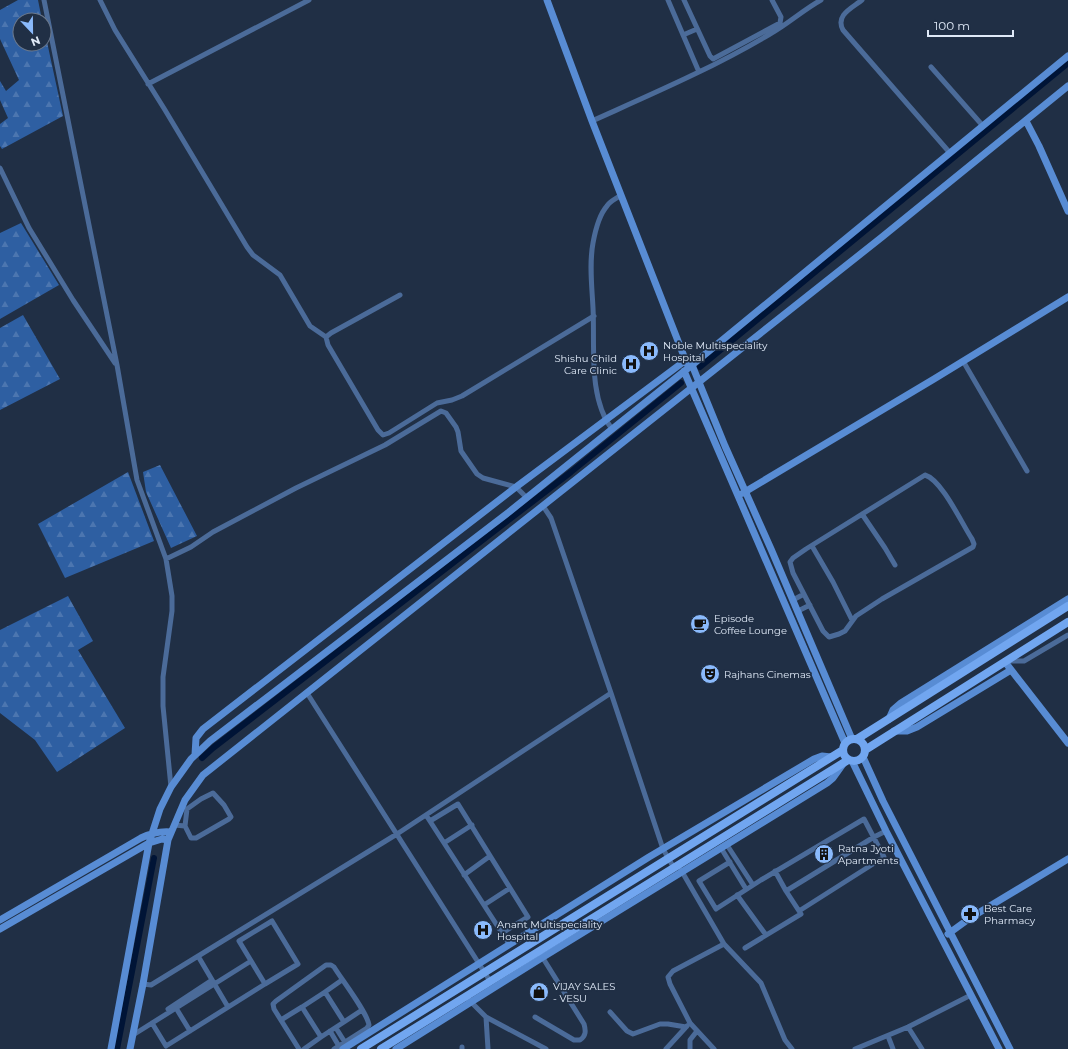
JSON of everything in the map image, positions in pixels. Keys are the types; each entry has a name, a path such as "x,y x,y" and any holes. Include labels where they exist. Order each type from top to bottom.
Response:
{"main road":[{"path":"361,1049 831,757 849,743 1068,606"},
{"path":"381,1049 468,999 490,981 541,954 848,761 860,759 864,753 894,731 1068,622"},
{"path":"849,743 863,743 864,753"},
{"path":"848,761 845,757 849,743"}],"street":[{"path":"44,0 117,365 138,486 166,558 172,596 172,611 163,677 163,706 170,787"},
{"path":"100,0 112,24 250,251 280,275 310,326 326,337 328,345 378,430 383,435 386,435 437,402 452,400 462,396 594,316"},
{"path":"148,84 309,0"},
{"path":"547,0 592,121 686,360 691,388 737,496 849,743"},
{"path":"668,0 699,72"},
{"path":"684,0 712,59 772,34 820,0"},
{"path":"592,121 699,72 780,23 781,17 772,0"},
{"path":"862,0 843,14 840,21 843,30 950,153"},
{"path":"683,35 697,29"},
{"path":"111,1049 149,843 160,809 170,787 191,759 210,741 527,498 1068,56"},
{"path":"932,67 983,126"},
{"path":"130,1049 168,840 185,800 203,775 876,242 1068,86"},
{"path":"1026,121 1039,146 1068,211"},
{"path":"0,168 29,228 73,300 117,365"},
{"path":"612,429 605,420 598,398 595,372 591,257 593,242 604,211 610,203 621,195"},
{"path":"326,337 400,295"},
{"path":"737,496 963,361 1068,296"},
{"path":"196,755 196,738 203,729 516,487 686,360"},
{"path":"963,361 1027,471"},
{"path":"688,368 698,382 798,611 849,743"},
{"path":"166,558 191,547 213,532 296,488 385,445 441,412 448,415 456,427 462,451 477,474 483,478 516,487 527,498"},
{"path":"925,475 930,477 939,485 974,544 970,550 938,566 856,616 845,631 828,637 793,574 790,562 793,558 812,546 925,475"},
{"path":"543,506 551,518 663,848 668,858 678,868 724,944 761,983 784,1040 792,1049"},
{"path":"862,514 895,565"},
{"path":"812,546 833,582 852,620"},
{"path":"793,600 804,594"},
{"path":"889,719 893,710 901,703 1068,599"},
{"path":"798,611 810,605"},
{"path":"1006,661 1024,661 1068,635"},
{"path":"1006,661 1011,670 1068,743"},
{"path":"894,731 907,731 917,728 1011,670"},
{"path":"307,693 490,981"},
{"path":"143,984 151,985 397,834 610,693"},
{"path":"864,753 883,801 1010,1049"},
{"path":"334,1049 343,1046 479,964 663,848 814,759 822,756 831,757"},
{"path":"678,868 724,846 830,781 848,761 999,1049"},
{"path":"213,794 224,805 231,816 196,838 191,838 185,826 188,809 201,799 213,794"},
{"path":"430,821 458,804 528,917 502,933"},
{"path":"426,815 509,944"},
{"path":"730,862 699,881 716,909 775,871 864,818 884,857 799,911"},
{"path":"0,920 141,838 152,833 185,826"},
{"path":"444,843 472,826"},
{"path":"786,891 886,831"},
{"path":"0,929 149,843 162,839 168,840"},
{"path":"724,846 730,862 746,889"},
{"path":"724,846 753,885"},
{"path":"464,874 490,856"},
{"path":"942,938 970,918 1068,859"},
{"path":"745,948 801,914 775,871"},
{"path":"484,904 510,888"},
{"path":"737,895 766,935"},
{"path":"150,1024 166,1046 298,964 272,921 239,941 265,984"},
{"path":"688,1025 668,977 673,971 724,944"},
{"path":"396,1049 468,999 541,954 584,1024 586,1031 580,1040 574,1040 535,1018"},
{"path":"198,956 228,1007"},
{"path":"150,1024 213,982 251,961"},
{"path":"299,1049 274,1009 273,1004 326,965 331,965 334,967 362,1010 369,1025 343,1046"},
{"path":"281,1020 342,980"},
{"path":"134,1033 176,1008 213,982"},
{"path":"325,992 344,1022"},
{"path":"855,1049 908,1027 971,995"},
{"path":"468,999 486,1017 546,1049"},
{"path":"302,1007 321,1037"},
{"path":"176,1008 190,1031"},
{"path":"304,1049 362,1010"},
{"path":"610,1012 627,1031 633,1034 664,1024 688,1025 697,1031 714,1049"},
{"path":"486,1017 488,1049"},
{"path":"666,1049 688,1025"},
{"path":"908,1027 922,1049"},
{"path":"336,1028 343,1046"},
{"path":"330,1031 343,1046"},
{"path":"690,1049 690,1040 697,1031"},
{"path":"888,1036 893,1049"}],"green space":[{"path":"18,0 38,0 40,12 12,12 12,52 49,52 63,116 2,149 0,146 0,124 8,118 0,100 0,81 6,91 19,80 0,39 0,10"},
{"path":"21,223 59,285 0,319 0,233"},
{"path":"23,315 60,379 0,410 0,328"},
{"path":"160,465 197,536 171,548 146,492 143,472"},
{"path":"128,472 154,541 65,578 38,524"},
{"path":"68,596 93,641 78,650 125,728 57,772 35,740 0,713 0,630"}],"waterway":[{"path":"700,367 1068,63"},
{"path":"202,758 571,472 681,383"},
{"path":"117,1049 154,858"}],"place":[{"name":"Noble Multispeciality Hospital","path":"649,351"},
{"name":"Shishu Child Care Clinic","path":"631,364"},
{"name":"Episode Coffee Lounge","path":"700,624"},
{"name":"Rajhans Cinemas","path":"710,674"},
{"name":"Ratna Jyoti Apartments","path":"824,854"},
{"name":"Best Care Pharmacy","path":"970,914"},
{"name":"Anant Multispeciality Hospital","path":"483,930"},
{"name":"VIJAY SALES - VESU","path":"539,992"}]}
